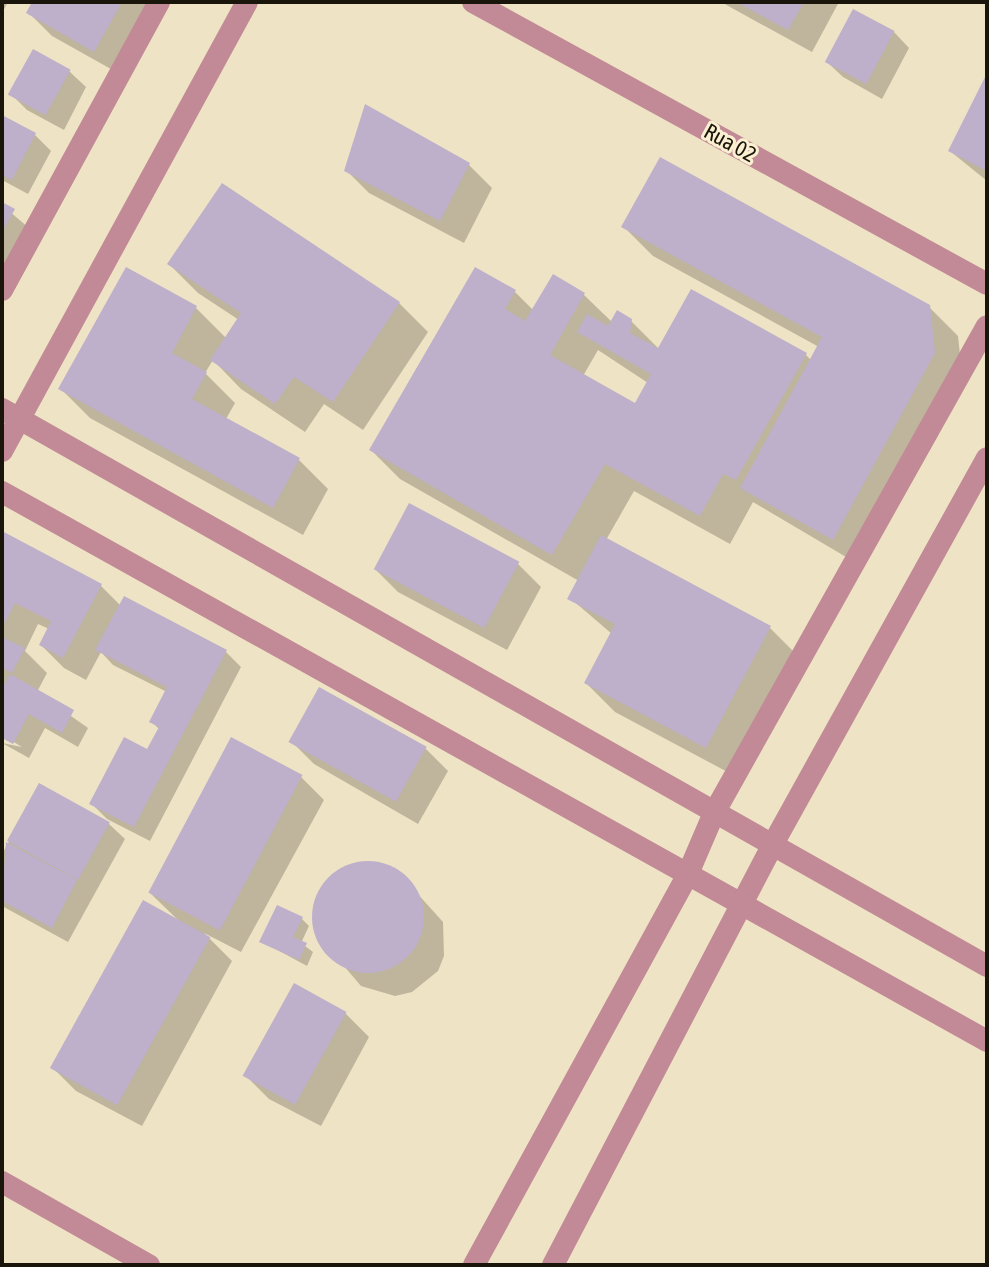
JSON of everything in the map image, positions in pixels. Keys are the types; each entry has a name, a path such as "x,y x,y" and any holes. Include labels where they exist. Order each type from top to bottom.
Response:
{"street":[{"path":"2,290 159,2"},
{"path":"2,451 11,414 247,2"},
{"name":"Rua 02","path":"473,2 987,284"},
{"path":"474,1265 687,876 714,813 987,326"},
{"path":"11,414 987,966"},
{"path":"553,1265 773,844 987,458"},
{"path":"2,492 687,876 745,902 987,1041"},
{"path":"2,1182 149,1265"}],"building":[{"path":"32,2 122,2 94,52 26,13"},
{"path":"736,2 804,2 788,30"},
{"path":"853,9 894,31 866,84 825,62"},
{"path":"33,49 71,70 45,115 8,94"},
{"path":"987,73 987,171 948,151"},
{"path":"365,104 470,163 440,221 344,171"},
{"path":"2,115 36,133 12,180 2,175"},
{"path":"660,157 930,305 935,353 833,540 740,488 822,337 621,227"},
{"path":"222,183 400,302 333,402 294,377 275,404 210,360 241,313 167,264"},
{"path":"2,202 15,209 2,232"},
{"path":"126,267 197,306 172,353 207,372 192,399 300,458 273,508 58,389"},
{"path":"475,267 516,290 505,309 525,321 553,274 585,293 550,355 635,403 651,374 577,332 587,314 608,326 617,310 632,319 630,333 658,348 691,289 807,353 736,480 723,474 700,516 605,464 552,555 369,450"},
{"path":"409,503 519,562 484,628 374,569"},
{"path":"2,531 102,584 63,658 39,645 51,621 15,603 2,628"},
{"path":"601,535 771,626 706,748 584,683 615,624 567,599"},
{"path":"124,596 227,650 134,827 89,804 124,737 147,749 159,727 149,722 167,687 95,650"},
{"path":"2,637 25,648 12,673 2,668"},
{"path":"10,674 74,710 62,733 29,714 13,744 2,738 2,689"},
{"path":"319,687 427,747 396,802 288,742"},
{"path":"231,737 303,775 220,930 148,892"},
{"path":"39,783 110,822 78,880 7,841"},
{"path":"6,842 77,880 52,928 2,901"},
{"path":"368,861 389,865 408,877 420,896 424,917 420,938 408,957 389,969 368,973 347,969 328,957 316,938 312,917 316,896 328,877 347,865"},
{"path":"143,900 210,937 117,1105 50,1068"},
{"path":"277,905 303,917 293,937 307,943 299,960 259,942"},
{"path":"294,983 346,1012 295,1105 243,1076"}]}
